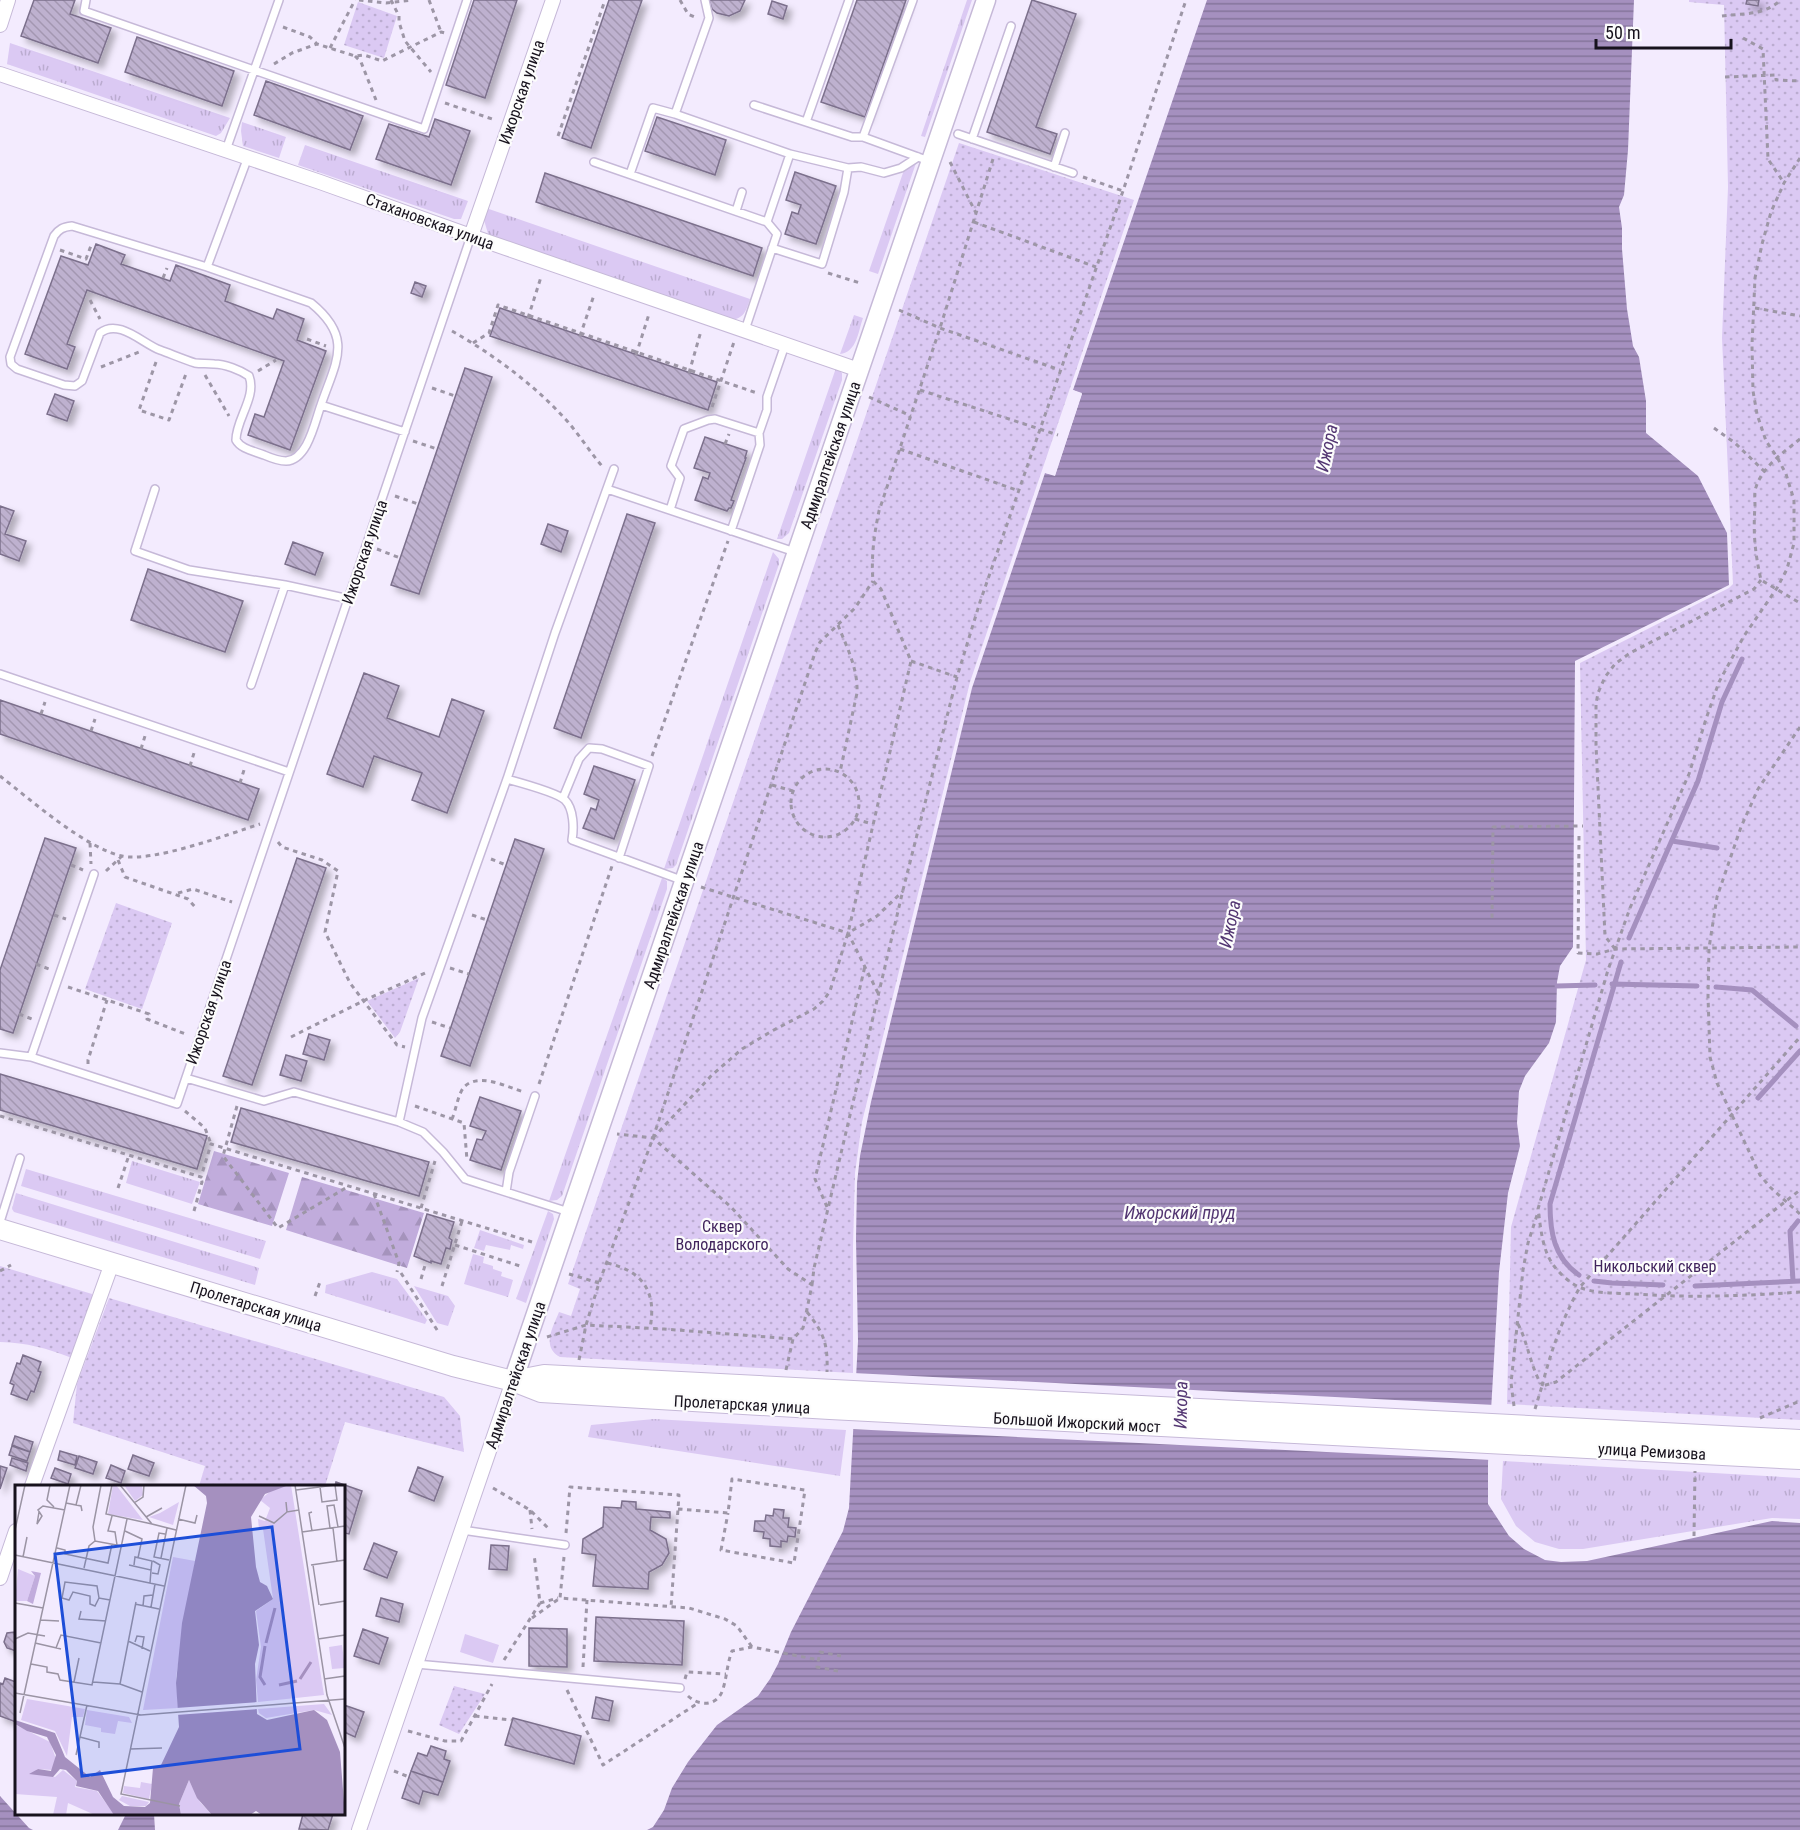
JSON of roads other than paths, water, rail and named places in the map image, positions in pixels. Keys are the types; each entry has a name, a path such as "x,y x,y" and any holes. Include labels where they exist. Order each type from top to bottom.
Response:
{"main road":[{"name":"Пролетарская улица","path":"0,1229 453,1366 513,1381 542,1392 567,1394 829,1392"},
{"name":"Большой Ижорский мост","path":"829,1392 1508,1426"},
{"name":"улица Ремизова","path":"1508,1426 1800,1440"},
{"name":"улица Ремизова","path":"1508,1426 1800,1459"}],"street":[{"path":"0,25 8,0"},
{"name":"Ижорская улица","path":"471,236 553,0"},
{"name":"Адмиралтейская улица","path":"359,1830 570,1213 692,884 797,553 986,0"},
{"name":"Стахановская улица","path":"0,74 248,157 859,370"},
{"path":"32,1485 112,1263"},
{"path":"0,1578 15,1534"}],"lane":[{"path":"86,0 84,11 424,129 467,0"},
{"path":"226,150 279,0"},
{"path":"675,114 709,18 705,0"},
{"path":"806,122 849,0"},
{"path":"863,137 913,0"},
{"path":"972,139 1011,26"},
{"path":"754,105 852,137 863,137 933,160"},
{"path":"630,174 653,108 790,154 848,168 861,167 884,173 933,160"},
{"path":"1054,167 1065,133"},
{"path":"958,134 1072,173"},
{"path":"767,222 790,154"},
{"path":"207,267 248,157"},
{"path":"594,162 767,222 777,234 742,330"},
{"path":"772,248 822,264 844,192 848,168"},
{"path":"735,211 742,192"},
{"path":"72,226 207,267 311,303 323,312 332,324 339,351 304,450 298,458 289,461 278,460 238,445 237,429 250,391 249,376 238,370 217,364 194,362 156,349 118,329 105,329 97,338 82,381 75,386 63,386 17,369 11,364 10,357 54,236 64,227 72,226"},
{"name":"Ижорская улица","path":"31,1057 177,1104 471,236"},
{"path":"731,531 760,445 759,434 767,410 767,397 785,345"},
{"path":"321,405 405,432"},
{"path":"670,510 680,478 671,466 684,429 715,419 759,434"},
{"path":"399,1122 422,1018 614,470"},
{"path":"155,489 135,551 189,570 285,585 349,599"},
{"path":"608,489 797,553"},
{"path":"251,686 285,585"},
{"path":"0,674 289,772"},
{"path":"563,798 579,759 589,748 602,749 649,766 619,858"},
{"path":"507,779 563,798 571,814 574,831 572,840 692,884"},
{"path":"0,1053 31,1057 94,874"},
{"path":"186,1078 264,1101 294,1092 399,1122 423,1132 465,1179 570,1213"},
{"path":"506,1192 509,1172 535,1096"},
{"path":"0,1222 20,1158"},
{"path":"462,1530 565,1545"},
{"path":"416,1664 680,1688"}],"water":[{"name":"Ижорский пруд","path":"1207,0 1634,0 1628,150 1624,195 1619,207 1627,309 1633,346 1639,357 1646,401 1646,433 1698,476 1727,533 1729,585 1575,661 1573,947 1560,966 1557,982 1556,1022 1549,1043 1525,1076 1519,1091 1517,1123 1520,1146 1508,1193 1499,1272 1488,1463 1488,1504 1509,1536 1524,1549 1545,1560 1561,1562 1587,1561 1772,1521 1800,1523 1800,1830 647,1830 653,1827 664,1810 672,1788 688,1762 717,1725 758,1696 770,1679 791,1632 843,1531 849,1508 858,1341 857,1183 871,1102 972,688 1045,473 1055,475 1082,394 1073,390"},
{"path":"0,1796 15,1815 33,1830 0,1830"},
{"path":"126,1815 154,1815 155,1830 118,1830"}],"waterway":[{"path":"1629,938 1698,781 1722,702 1742,659"},
{"path":"1672,841 1717,848"},
{"path":"1579,1275 1564,1261 1555,1244 1550,1204 1621,962"},
{"path":"1612,984 1697,986"},
{"path":"1557,986 1595,985"},
{"path":"1716,987 1752,990 1796,1026"},
{"path":"1758,1098 1800,1051"},
{"path":"1793,1281 1790,1231 1798,1221"},
{"path":"1594,1281 1663,1285"},
{"path":"1695,1286 1800,1281"}],"water label":[{"name":"Ижора","path":"1327,448"},
{"name":"Ижора","path":"1230,924"},
{"name":"Ижора","path":"1181,1405"}],"park label":[{"name":"Сквер Володарского","path":"722,1235"},
{"name":"Никольский сквер","path":"1655,1266"}]}
